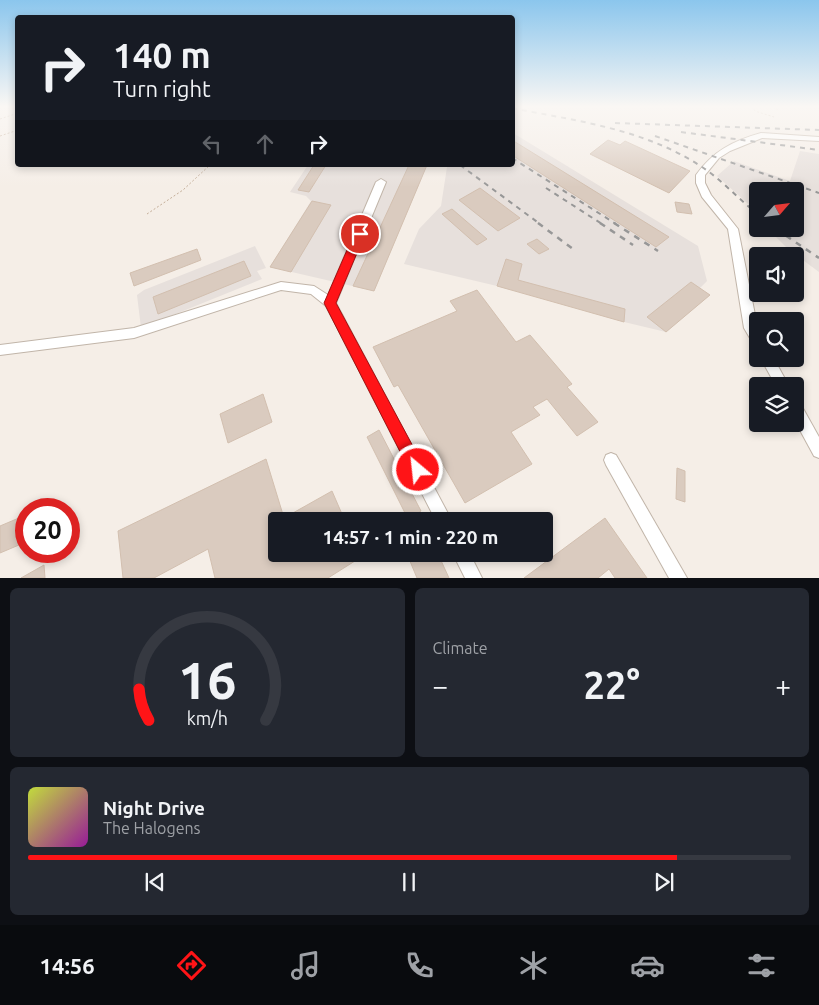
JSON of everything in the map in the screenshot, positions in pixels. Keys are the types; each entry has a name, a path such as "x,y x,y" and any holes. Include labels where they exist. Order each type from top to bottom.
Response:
{"street":[{"path":"749,322 733,229 728,220 701,188 700,175 722,152 761,135 819,139"},
{"path":"330,303 382,182"},
{"path":"0,350 134,333 281,286 314,290 330,303 439,512"},
{"path":"804,424 819,451"},
{"path":"611,460 679,578"},
{"path":"465,562 474,578"}],"path":[{"path":"147,214 183,190 208,167"}],"shaded area":[{"path":"515,134 698,246 707,281 700,288 710,295 666,332 497,286 404,264 419,229 441,206 447,167 515,167"},
{"path":"800,151 819,154 819,272 804,261 804,247 786,247 777,238 804,238 804,182 749,182 749,205 717,176 734,161 790,181"},
{"path":"307,167 426,167 374,291 270,267 311,201 306,196 290,192"},
{"path":"255,246 266,268 257,271 262,279 141,328 137,295 144,290"}],"building":[{"path":"608,140 620,145 625,141 690,171 669,193 590,154"},
{"path":"515,142 669,237 656,247 515,157"},
{"path":"313,167 325,167 309,192 298,190"},
{"path":"408,167 426,167 374,291 353,286"},
{"path":"480,188 520,218 498,231 459,200"},
{"path":"312,201 331,205 291,272 270,267"},
{"path":"675,202 689,204 692,214 677,212"},
{"path":"452,209 487,239 477,245 442,214"},
{"path":"537,239 549,249 539,254 527,244"},
{"path":"197,249 201,260 134,286 130,273"},
{"path":"506,259 522,264 518,280 625,309 624,322 497,286"},
{"path":"244,261 251,276 158,314 153,297"},
{"path":"691,282 710,295 666,332 647,317"},
{"path":"477,290 516,342 530,335 572,384 567,387 598,422 577,436 547,399 533,407 540,415 511,432 532,464 465,503 398,385 394,387 373,347 457,311 450,301"},
{"path":"263,394 272,422 228,443 220,414"},
{"path":"379,430 421,511 404,512 367,437"},
{"path":"266,459 282,512 268,512 268,562 353,562 328,578 215,578 208,549 154,578 123,578 118,531"},
{"path":"677,468 685,471 685,502 676,499"},
{"path":"332,491 341,512 295,512"},
{"path":"605,518 647,578 615,578 609,569 598,578 524,578 546,562 553,562 553,557"},
{"path":"15,520 15,547 0,553 0,526"},
{"path":"410,562 442,562 449,578 417,578"},
{"path":"44,565 45,578 21,578"}],"railway":[{"path":"627,133 680,154 702,167 749,206"},
{"path":"688,133 819,150"},
{"path":"655,136 819,193"},
{"path":"515,160 616,224"},
{"path":"463,167 540,224"},
{"path":"546,188 602,224"},
{"path":"538,223 573,249"},
{"path":"600,223 633,245"},
{"path":"614,223 658,251"},
{"path":"789,238 819,258"}],"route":[{"path":"360,234 330,303 418,470"}]}
